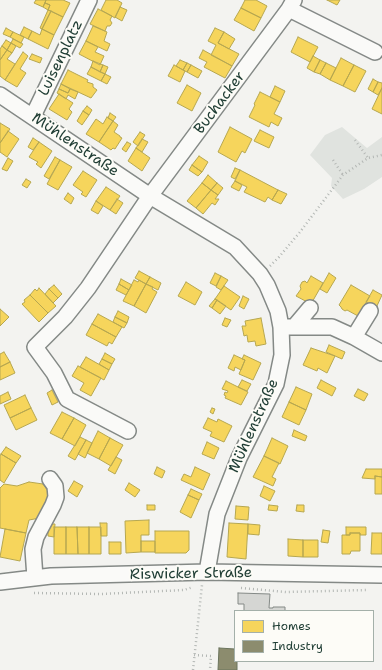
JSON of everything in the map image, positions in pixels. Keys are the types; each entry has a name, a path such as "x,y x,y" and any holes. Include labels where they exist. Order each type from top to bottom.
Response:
{"street":[{"name":"Luisenplatz","path":"33,116 89,0"},
{"name":"Buchacker","path":"150,196 291,5 375,52"},
{"name":"Mühlenstraße","path":"0,95 150,196 234,247 260,274 287,327 276,384 239,458 217,514 205,578"},
{"path":"128,431 67,399 54,373 35,347 66,317 84,294 150,196"},
{"path":"287,327 310,308"},
{"path":"354,337 370,311"},
{"path":"287,327 332,327 354,337 382,353"},
{"path":"35,578 33,549 36,537 56,497 55,486 50,479"},
{"name":"Riswicker Straße","path":"0,582 51,576 205,578 382,575"}],"path":[{"path":"355,140 368,158"},
{"path":"260,274 279,257 343,176 368,158 382,155"},
{"path":"333,160 343,176"},
{"path":"31,593 101,594 184,590 205,578"},
{"path":"193,670 205,578"},
{"path":"240,588 286,592 370,590"},
{"path":"194,654 211,656 210,670"}],"shaded area":[{"path":"342,127 367,148 382,137 382,177 364,189 343,199 331,186 332,178 310,155 325,135"}],"building: Homes":[{"path":"36,0 46,0 43,7 34,3"},
{"path":"46,0 63,0 70,3 63,17 48,10 50,5 45,3"},
{"path":"106,0 117,0 122,3 115,18 101,10"},
{"path":"245,0 256,0 267,6 261,18 241,8"},
{"path":"327,0 340,0 337,5"},
{"path":"45,3 50,5 48,10 43,7"},
{"path":"120,7 127,10 122,21 115,17"},
{"path":"241,8 261,18 254,31 234,20"},
{"path":"98,9 112,16 110,20 112,23 110,26 107,26 105,31 90,24"},
{"path":"48,10 51,11 42,29 40,28"},
{"path":"51,11 63,17 54,35 42,29"},
{"path":"93,26 107,32 104,41 110,44 107,51 86,41"},
{"path":"24,27 32,31 28,39 20,35"},
{"path":"6,28 13,32 10,37 3,34"},
{"path":"215,28 224,32 218,43 239,54 232,66 211,55 216,45 208,41"},
{"path":"42,29 54,35 48,49 28,39 32,31 40,35"},
{"path":"13,32 24,37 21,43 10,37"},
{"path":"224,32 235,39 229,49 218,43"},
{"path":"298,37 318,47 310,62 291,52"},
{"path":"13,39 23,44 20,48 11,43"},
{"path":"6,40 11,43 7,50 2,46"},
{"path":"86,41 98,47 95,52 104,56 100,65 79,54"},
{"path":"11,43 16,46 12,53 7,50"},
{"path":"2,46 7,50 0,60 0,49"},
{"path":"7,50 12,53 7,59 15,64 5,80 0,76 0,60"},
{"path":"203,50 232,66 225,78 204,67 207,62 199,58"},
{"path":"23,52 28,56 20,69 26,73 17,87 5,80"},
{"path":"32,54 42,58 40,63 29,59"},
{"path":"313,56 320,60 314,72 307,68"},
{"path":"341,58 354,65 343,86 330,80"},
{"path":"180,60 187,63 183,70 176,66"},
{"path":"320,60 326,63 320,74 314,72"},
{"path":"93,61 103,65 100,72 91,67"},
{"path":"187,63 191,65 187,72 183,70"},
{"path":"326,63 336,68 330,80 320,74"},
{"path":"103,65 108,67 105,74 100,72"},
{"path":"174,65 185,71 180,82 168,76"},
{"path":"191,65 202,71 198,78 187,72"},
{"path":"354,65 366,71 355,92 343,86"},
{"path":"91,67 105,74 101,81 87,74"},
{"path":"68,70 93,84 93,87 97,90 91,98 61,84"},
{"path":"105,74 111,77 107,84 101,81"},
{"path":"373,79 378,82 373,92 368,89"},
{"path":"378,82 382,83 382,88 378,95 373,92"},
{"path":"61,84 70,89 68,93 59,89"},
{"path":"187,85 201,93 192,111 177,103"},
{"path":"275,86 285,91 280,102 270,97"},
{"path":"382,88 382,114 372,109"},
{"path":"59,89 68,93 70,89 78,92 75,99 68,95 66,99 57,93"},
{"path":"260,92 280,102 274,114 282,118 278,126 271,122 269,127 249,117"},
{"path":"59,94 73,103 69,109 72,112 67,120 49,109"},
{"path":"87,106 92,110 89,115 83,111"},
{"path":"83,111 89,115 82,125 77,121"},
{"path":"110,113 116,117 113,121 108,118"},
{"path":"107,117 113,121 99,142 86,134 96,119 103,124"},
{"path":"113,121 118,125 114,132 122,138 115,149 113,148 111,150 99,142"},
{"path":"0,123 10,129 0,143"},
{"path":"230,127 252,139 245,153 242,151 236,162 218,152"},
{"path":"260,130 274,137 269,148 254,141"},
{"path":"8,131 19,139 7,157 0,152 0,143"},
{"path":"140,132 145,135 138,146 133,142"},
{"path":"33,138 39,142 33,150 28,147"},
{"path":"142,139 148,142 142,152 136,148"},
{"path":"39,142 52,151 41,168 36,164 38,162 29,157"},
{"path":"127,142 131,144 126,152 122,149"},
{"path":"136,148 150,158 142,171 128,161"},
{"path":"199,156 208,162 202,172 192,165"},
{"path":"55,157 60,160 49,179 44,176"},
{"path":"8,158 13,161 7,171 2,169"},
{"path":"60,160 72,167 58,190 47,184"},
{"path":"192,165 202,172 198,176 189,170"},
{"path":"235,168 240,170 235,179 231,177"},
{"path":"240,170 278,190 272,200 268,197 265,202 244,192 247,187 235,181"},
{"path":"83,171 97,180 86,197 81,194 83,192 73,185"},
{"path":"208,175 217,183 211,190 202,183"},
{"path":"26,179 31,182 27,188 22,185"},
{"path":"235,181 242,185 239,191 231,187"},
{"path":"202,183 211,190 196,208 187,201"},
{"path":"217,183 223,188 218,195 211,190"},
{"path":"106,187 120,196 110,210 96,201"},
{"path":"211,190 218,195 215,199 219,199 215,205 212,203 203,214 196,208"},
{"path":"278,190 287,194 281,204 272,200"},
{"path":"68,193 74,198 71,204 64,199"},
{"path":"117,199 123,203 116,214 110,210"},
{"path":"96,201 103,206 98,214 91,210"},
{"path":"139,271 150,277 146,284 135,278"},
{"path":"215,273 221,276 216,286 210,283"},
{"path":"329,273 336,278 327,293 320,289"},
{"path":"221,276 228,280 221,290 216,287"},
{"path":"311,276 323,283 311,304 296,296 301,289 300,286 302,282 305,281 307,283"},
{"path":"150,277 161,283 158,290 146,284"},
{"path":"121,279 132,285 129,290 119,284"},
{"path":"134,280 138,282 139,280 146,284 134,306 123,301"},
{"path":"186,282 202,292 195,305 178,296"},
{"path":"119,284 129,290 126,295 116,290"},
{"path":"146,284 153,287 152,289 157,292 146,313 134,306"},
{"path":"54,285 62,294 58,298 49,289"},
{"path":"351,285 370,296 358,316 347,310 345,311 339,305"},
{"path":"224,286 240,297 231,310 215,299"},
{"path":"39,288 56,306 48,313 30,295 35,289 37,291"},
{"path":"49,289 58,298 53,303 45,294"},
{"path":"373,290 382,295 376,308 366,302"},
{"path":"30,295 48,313 39,322 22,304"},
{"path":"243,296 249,299 244,309 239,306"},
{"path":"215,299 217,300 212,308 209,306"},
{"path":"217,300 226,306 220,314 212,308"},
{"path":"0,309 9,317 0,326"},
{"path":"118,311 129,317 127,323 115,317"},
{"path":"98,314 122,327 116,337 92,324"},
{"path":"115,317 127,323 124,328 113,322"},
{"path":"225,318 231,320 227,327 222,325"},
{"path":"261,318 266,344 256,346 255,341 248,342 247,335 244,336 242,326 246,326 245,321"},
{"path":"92,324 116,337 112,344 109,342 107,346 86,335"},
{"path":"329,345 345,352 342,359 326,352"},
{"path":"311,348 335,356 327,373 318,368 317,371 303,365"},
{"path":"4,352 10,362 0,367 0,354"},
{"path":"105,353 115,359 112,364 102,359"},
{"path":"234,355 245,360 241,370 235,367 234,371 228,368"},
{"path":"244,355 261,363 253,380 239,374 245,360 242,359"},
{"path":"86,357 109,370 104,380 80,367"},
{"path":"102,359 112,364 109,370 99,364"},
{"path":"10,362 15,373 0,380 0,367"},
{"path":"78,366 101,378 91,396 80,390 84,383 72,376"},
{"path":"242,380 251,384 247,391 238,387"},
{"path":"321,380 336,388 332,396 317,388"},
{"path":"226,381 248,392 241,405 225,398 225,392 227,393 228,391 222,389"},
{"path":"296,387 312,394 306,410 289,402"},
{"path":"358,389 368,394 364,401 354,396"},
{"path":"52,390 58,402 52,405 47,393"},
{"path":"8,392 11,399 0,404 0,396"},
{"path":"25,395 31,408 10,418 4,405"},
{"path":"289,402 306,410 299,425 282,417"},
{"path":"31,408 37,420 16,430 10,418"},
{"path":"212,408 215,409 213,414 210,412"},
{"path":"62,412 74,418 62,439 50,433"},
{"path":"74,418 86,425 75,446 62,439"},
{"path":"208,418 217,422 218,419 232,426 224,442 210,436 212,432 203,428"},
{"path":"294,430 307,436 305,441 292,436"},
{"path":"98,431 110,438 99,459 87,453"},
{"path":"80,437 86,440 75,460 68,456"},
{"path":"110,438 123,445 111,466 99,459"},
{"path":"272,438 288,446 280,464 264,456"},
{"path":"86,440 92,443 85,458 78,454"},
{"path":"207,442 219,448 214,459 202,454"},
{"path":"6,447 21,456 16,463 1,454"},
{"path":"1,454 16,463 4,483 0,480"},
{"path":"264,456 279,463 272,477 276,479 273,486 253,477"},
{"path":"116,457 122,460 115,474 108,470"},
{"path":"157,467 165,471 162,478 154,474"},
{"path":"195,467 210,474 203,490 181,480 184,474 191,477"},
{"path":"366,469 382,469 382,477 375,476 375,479 362,478"},
{"path":"375,476 382,477 382,494 375,494"},
{"path":"74,481 83,486 77,497 68,491"},
{"path":"29,482 43,484 48,491 49,508 40,518 29,520 26,533 0,528 0,488 4,484 17,486"},
{"path":"129,483 140,490 135,497 125,490"},
{"path":"264,486 275,491 270,501 260,496"},
{"path":"191,489 202,494 199,500 188,495"},
{"path":"188,495 199,500 191,518 180,512"},
{"path":"147,505 155,505 155,510 147,510"},
{"path":"269,505 278,506 277,511 268,510"},
{"path":"297,505 304,505 304,512 296,511"},
{"path":"236,506 249,507 248,520 235,519"},
{"path":"149,520 149,535 141,535 141,552 126,553 125,521"},
{"path":"100,523 107,523 107,536 101,536"},
{"path":"229,523 248,524 246,559 227,557"},
{"path":"48,524 55,524 54,537 48,536"},
{"path":"248,524 260,525 259,535 248,534"},
{"path":"54,527 66,527 66,554 54,554"},
{"path":"66,527 77,527 78,554 66,554"},
{"path":"77,527 89,527 89,554 78,554"},
{"path":"89,527 101,527 101,554 89,554"},
{"path":"346,527 366,527 366,535 360,535 360,533 350,533 350,535 346,535"},
{"path":"5,529 26,533 20,561 0,557"},
{"path":"323,530 330,531 328,543 321,542"},
{"path":"155,531 189,531 189,550 186,553 155,553"},
{"path":"350,533 360,533 360,551 351,551 350,554 342,554 342,535 350,535"},
{"path":"372,533 382,533 382,554 371,554"},
{"path":"288,539 303,540 303,557 288,556"},
{"path":"303,540 318,540 318,557 303,557"},
{"path":"141,541 155,541 155,552 141,552"},
{"path":"109,542 121,542 121,554 109,554"}],"building: Industry":[{"path":"219,648 234,649 234,662 237,662 237,670 218,670"}],"building: Other":[{"path":"238,593 270,594 269,608 285,607 285,610 244,610 244,604 238,604"}]}
